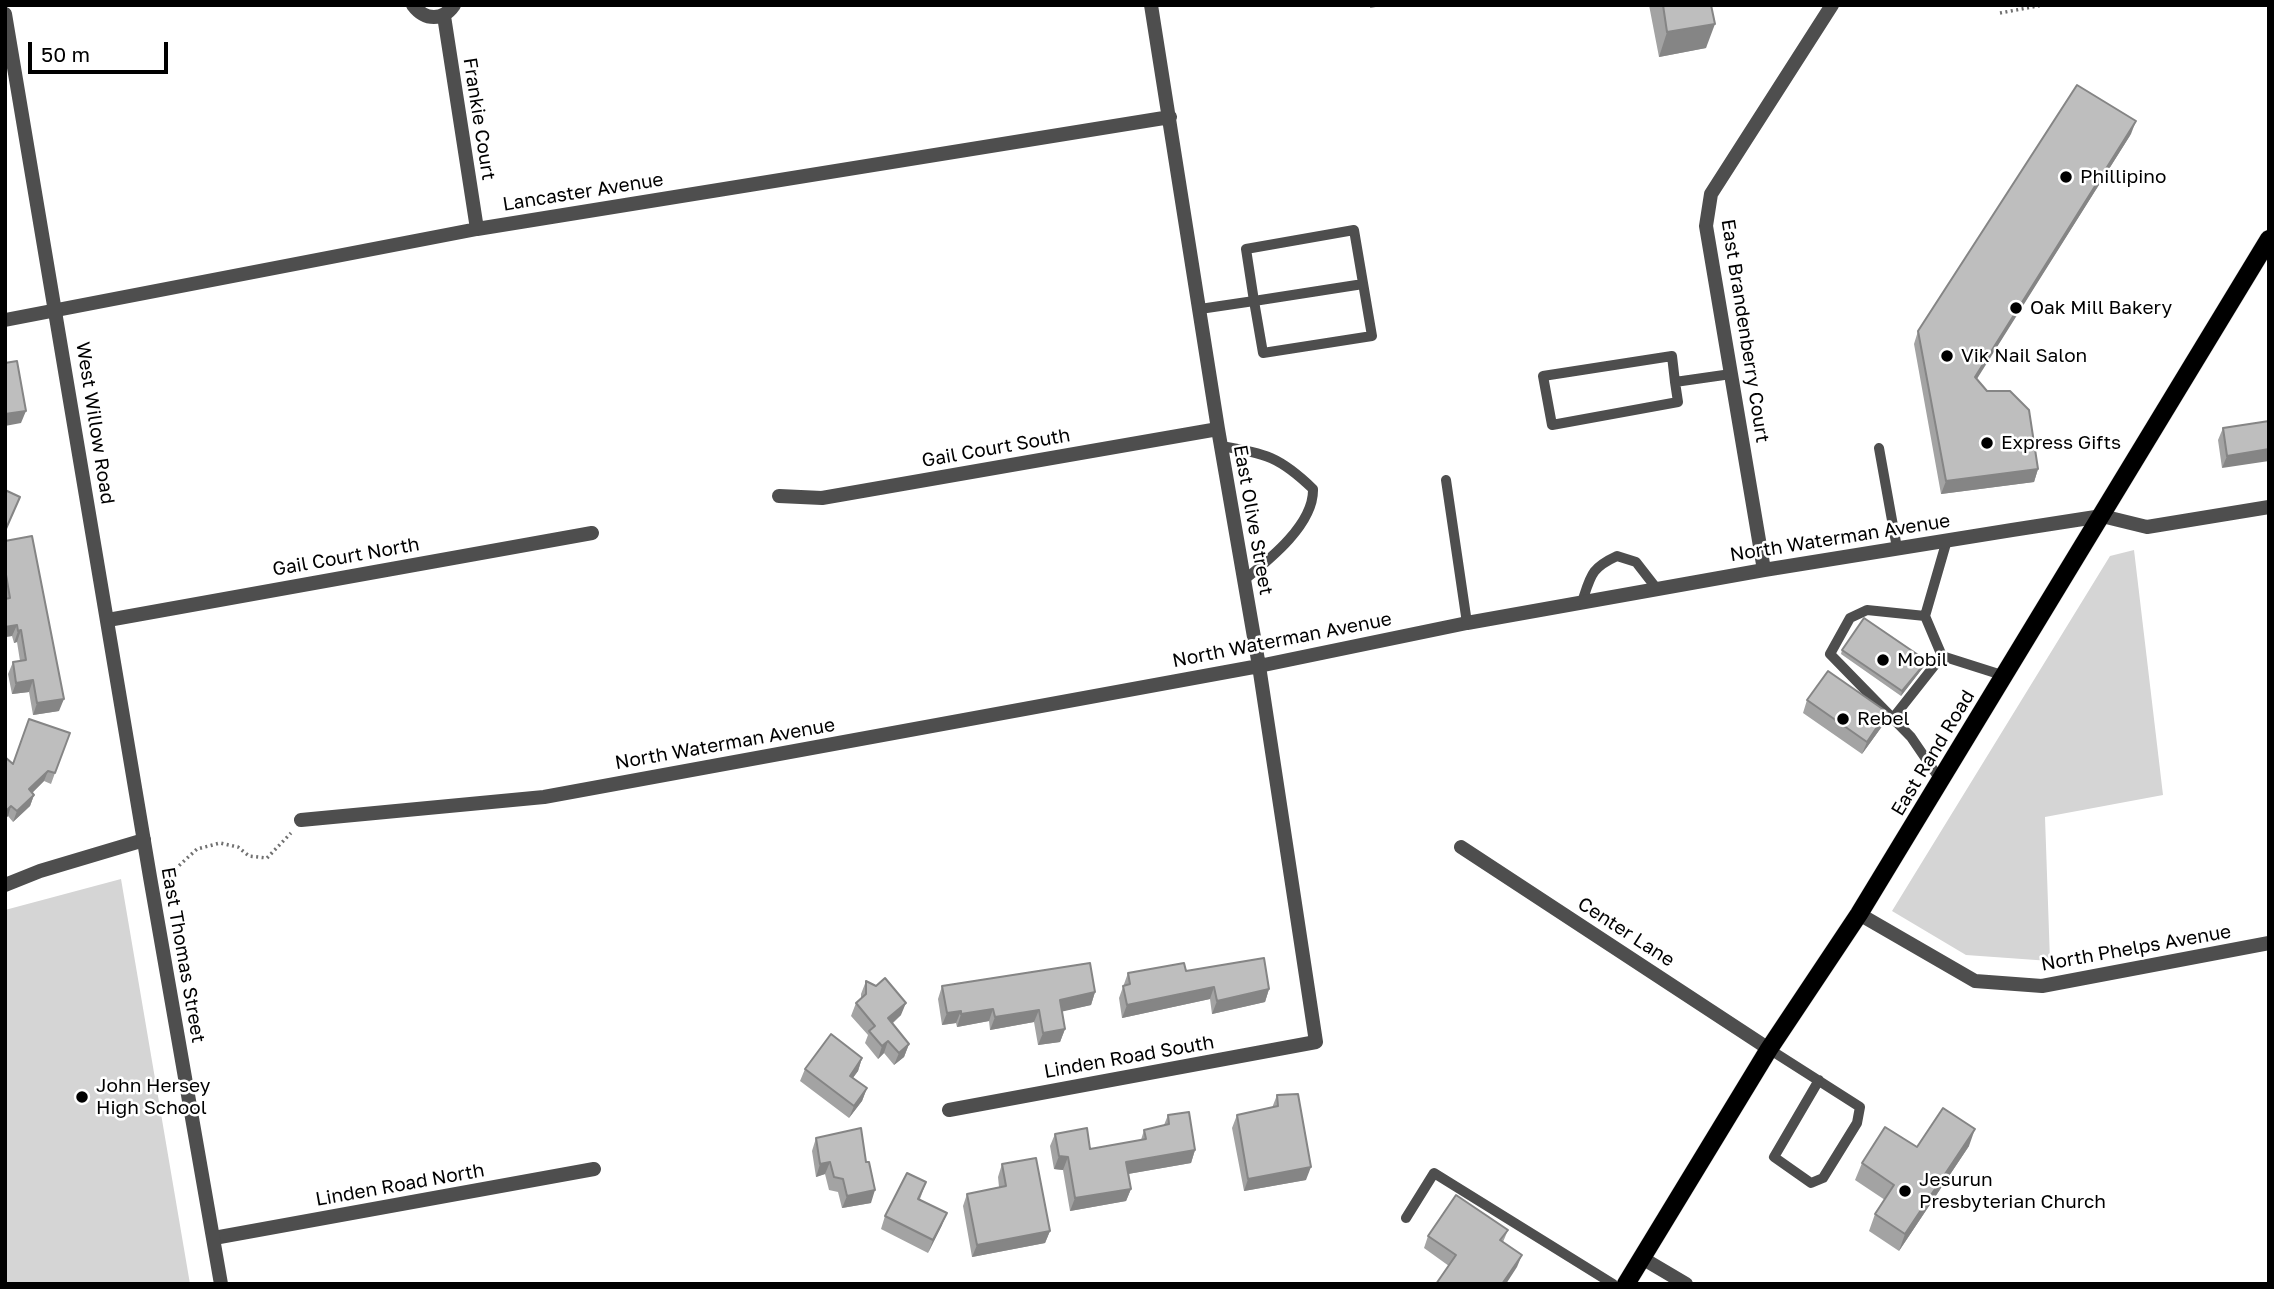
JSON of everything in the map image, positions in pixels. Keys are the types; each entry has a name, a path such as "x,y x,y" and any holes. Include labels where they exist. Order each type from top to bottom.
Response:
{"main road":[{"name":"East Rand Road","path":"1626,1284 1769,1049 1859,914 1941,781 2269,239"}],"street":[{"name":"Frankie Court","path":"413,5 429,17 449,10 477,229"},
{"name":"East Olive Street","path":"1151,5 1218,429 1259,666 1316,1042"},
{"name":"East Brandenberry Court","path":"1764,570 1706,226 1711,194 1832,5"},
{"name":"West Willow Road","path":"5,14 144,840"},
{"name":"Lancaster Avenue","path":"5,320 477,229 1170,117"},
{"name":"Gail Court South","path":"779,496 822,498 1218,429"},
{"name":"North Waterman Avenue","path":"301,820 544,797 1259,666 1467,623 1947,540 2102,516 2147,527 2269,507"},
{"name":"Gail Court North","path":"108,620 592,533"},
{"path":"5,885 40,871 144,840"},
{"name":"East Thomas Street","path":"144,840 221,1284"},
{"name":"Center Lane","path":"1461,847 1769,1049"},
{"name":"North Phelps Avenue","path":"1859,914 1975,981 2042,986 2269,943"},
{"name":"Linden Road South","path":"949,1110 1316,1042"},
{"name":"Linden Road North","path":"214,1238 594,1169"},
{"path":"1643,1258 1686,1284"}],"lane":[{"path":"1354,230 1372,336 1263,353 1254,301 1246,249 1354,230"},
{"path":"1200,309 1363,284"},
{"path":"1672,356 1675,382 1678,402 1552,425 1543,376 1672,356"},
{"path":"1675,382 1731,374"},
{"path":"1221,446 1261,453 1293,469 1313,489 1314,502 1300,524 1275,555 1244,580"},
{"path":"1879,448 1897,548"},
{"path":"1446,480 1467,623"},
{"path":"1947,540 1925,616 1942,656 2005,676"},
{"path":"1583,602 1590,578 1599,564 1617,556 1636,562 1657,589"},
{"path":"1925,616 1867,610 1850,618 1830,654 1911,737 1941,781"},
{"path":"1893,718 1942,656"},
{"path":"1769,1049 1819,1080 1860,1107 1857,1123 1823,1178 1811,1183 1774,1157 1819,1080"},
{"path":"1406,1218 1434,1173 1613,1284"}],"path":[{"path":"2000,13 2043,5"},
{"path":"172,873 197,849 220,843 238,847 249,856 267,858 301,820"}],"shaded area":[{"path":"2134,550 2163,795 2045,817 2050,961 1966,955 1892,911 2110,556"},
{"name":"John Hersey High School","path":"121,879 190,1284 5,1284 5,910"}],"building":[{"path":"1663,5 1711,5 1715,24 1667,32"},
{"path":"2077,85 2136,121 1975,377 1987,391 2010,391 2029,410 2038,469 1946,481 1918,331"},
{"path":"17,361 26,411 5,414 5,363"},
{"path":"2269,421 2269,449 2227,456 2223,428"},
{"path":"5,490 20,497 5,531"},
{"path":"32,536 64,699 37,703 33,680 16,683 13,662 26,660 21,630 18,631 17,625 5,627 5,599 10,598 5,569 5,541"},
{"name":"Mobil","path":"1864,618 1927,661 1902,691 1842,650"},
{"name":"Rebel","path":"1828,671 1887,712 1867,742 1807,700"},
{"path":"29,719 70,733 55,773 48,771 29,789 34,795 17,811 11,806 5,812 5,757 13,764"},
{"path":"1264,958 1269,989 1217,1001 1214,987 1127,1005 1123,986 1130,984 1128,973 1184,963 1186,971"},
{"path":"1090,963 1095,992 1060,1000 1065,1029 1043,1033 1039,1010 995,1017 993,1009 961,1014 961,1011 947,1013 942,986"},
{"path":"885,978 906,1003 888,1018 909,1044 899,1053 888,1041 882,1046 869,1031 875,1026 856,1003 866,994 866,981 876,986"},
{"path":"831,1034 862,1058 850,1076 867,1088 854,1106 805,1069"},
{"path":"1298,1094 1311,1167 1248,1179 1237,1115 1278,1106 1277,1095"},
{"name":"Jesurun Presbyterian Church","path":"1943,1108 1975,1129 1905,1234 1875,1214 1894,1185 1862,1163 1885,1127 1917,1147"},
{"path":"1189,1112 1195,1150 1126,1162 1131,1189 1075,1198 1068,1157 1059,1156 1055,1134 1087,1128 1090,1149 1146,1139 1144,1130 1169,1124 1168,1115"},
{"path":"861,1128 866,1162 869,1162 875,1190 847,1196 843,1179 834,1177 830,1162 820,1164 816,1138"},
{"path":"1036,1158 1050,1231 977,1245 967,1194 1006,1186 1002,1164"},
{"path":"907,1173 926,1182 918,1199 947,1213 933,1240 885,1216"},
{"path":"1456,1195 1508,1230 1500,1240 1522,1255 1502,1284 1436,1284 1456,1255 1428,1236"}],"place":[{"name":"Phillipino","path":"2066,177"},
{"name":"Oak Mill Bakery","path":"2016,308"},
{"name":"Vik Nail Salon","path":"1947,356"},
{"name":"Express Gifts","path":"1987,443"},
{"name":"Mobil","path":"1883,660"},
{"name":"Rebel","path":"1843,719"},
{"name":"John Hersey High School","path":"82,1097"},
{"name":"Jesurun Presbyterian Church","path":"1905,1191"}]}
